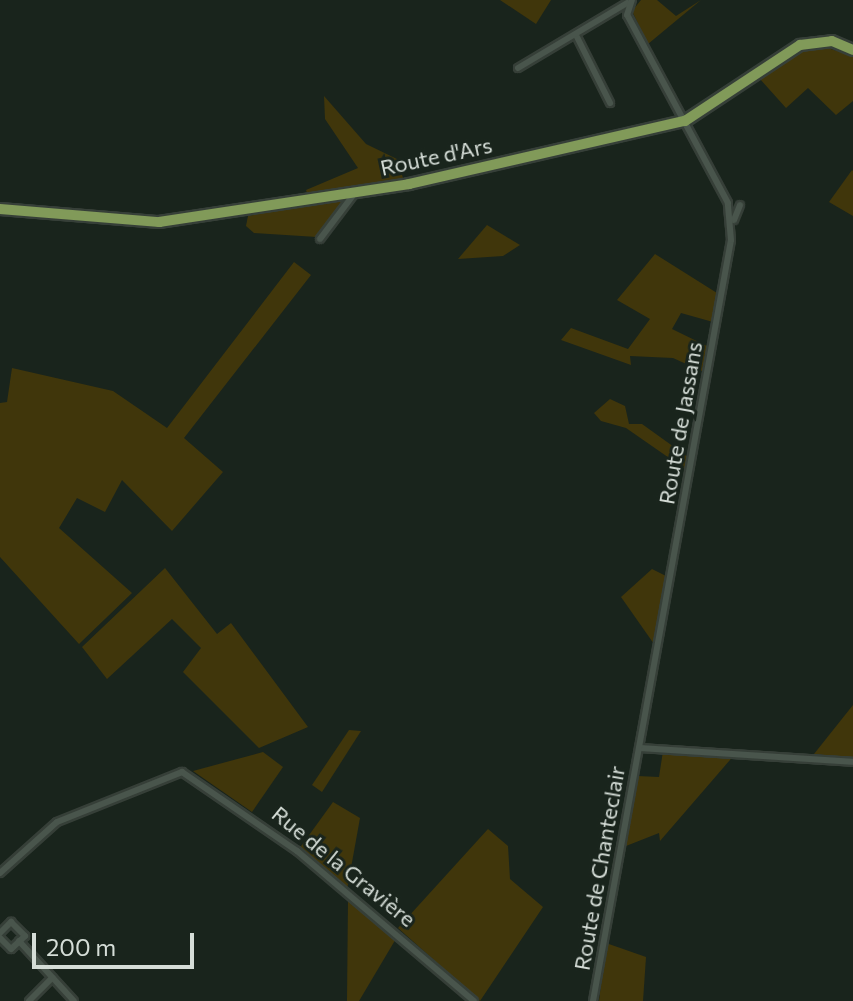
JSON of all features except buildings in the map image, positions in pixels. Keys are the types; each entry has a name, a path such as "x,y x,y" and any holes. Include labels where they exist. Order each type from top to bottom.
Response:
{"main road":[{"name":"Route d'Ars","path":"0,209 159,222 355,193 685,121 800,45 832,41 853,50"}],"street":[{"path":"518,68 577,37 630,2"},
{"name":"Route de Jassans","path":"630,2 685,121 728,203 731,225 640,744"},
{"path":"577,37 610,103"},
{"path":"320,239 355,193"},
{"path":"731,225 740,205"},
{"path":"640,744 853,762"},
{"name":"Route de Chanteclair","path":"593,1001 640,744"},
{"name":"Rue de la Gravière","path":"0,873 57,822 182,772 297,851 474,1001"},
{"path":"11,922 25,936 19,941 11,949 0,935 11,922"},
{"path":"19,941 74,1001"},
{"path":"29,1001 52,978"}],"shaded area":[{"path":"500,0 551,0 536,24"},
{"path":"641,0 657,0 676,16 701,0 648,44 632,11"},
{"path":"821,46 853,56 853,101 836,115 808,88 786,108 760,79 796,51"},
{"path":"324,96 366,144 397,159 404,181 308,196 306,190 358,168 325,119"},
{"path":"853,171 853,216 829,202"},
{"path":"348,197 317,237 254,233 246,226 248,216"},
{"path":"487,225 520,245 503,256 458,259"},
{"path":"655,254 717,293 713,322 681,313 672,329 709,347 704,372 673,358 630,356 631,365 561,340 571,328 628,349 650,319 617,300"},
{"path":"294,262 311,275 184,438 223,472 172,531 122,480 105,512 77,498 59,528 132,593 79,644 0,557 0,403 7,402 12,368 113,391 167,428"},
{"path":"610,399 625,406 629,424 642,424 688,457 685,469 626,428 601,421 594,413"},
{"path":"165,568 217,634 231,623 308,727 259,748 183,672 201,648 172,619 107,679 82,647"},
{"path":"652,569 666,576 654,644 621,597"},
{"path":"853,705 853,758 814,754"},
{"path":"349,730 361,731 322,792 312,785"},
{"path":"663,751 736,753 660,841 659,833 626,846 637,776 659,777"},
{"path":"263,752 283,767 252,812 193,771"},
{"path":"333,802 360,818 347,890 299,849"},
{"path":"488,829 508,846 510,879 543,907 480,1001 398,928"},
{"path":"348,900 397,937 359,1001 347,1001"},
{"path":"606,943 646,957 643,1001 599,1001"}]}
